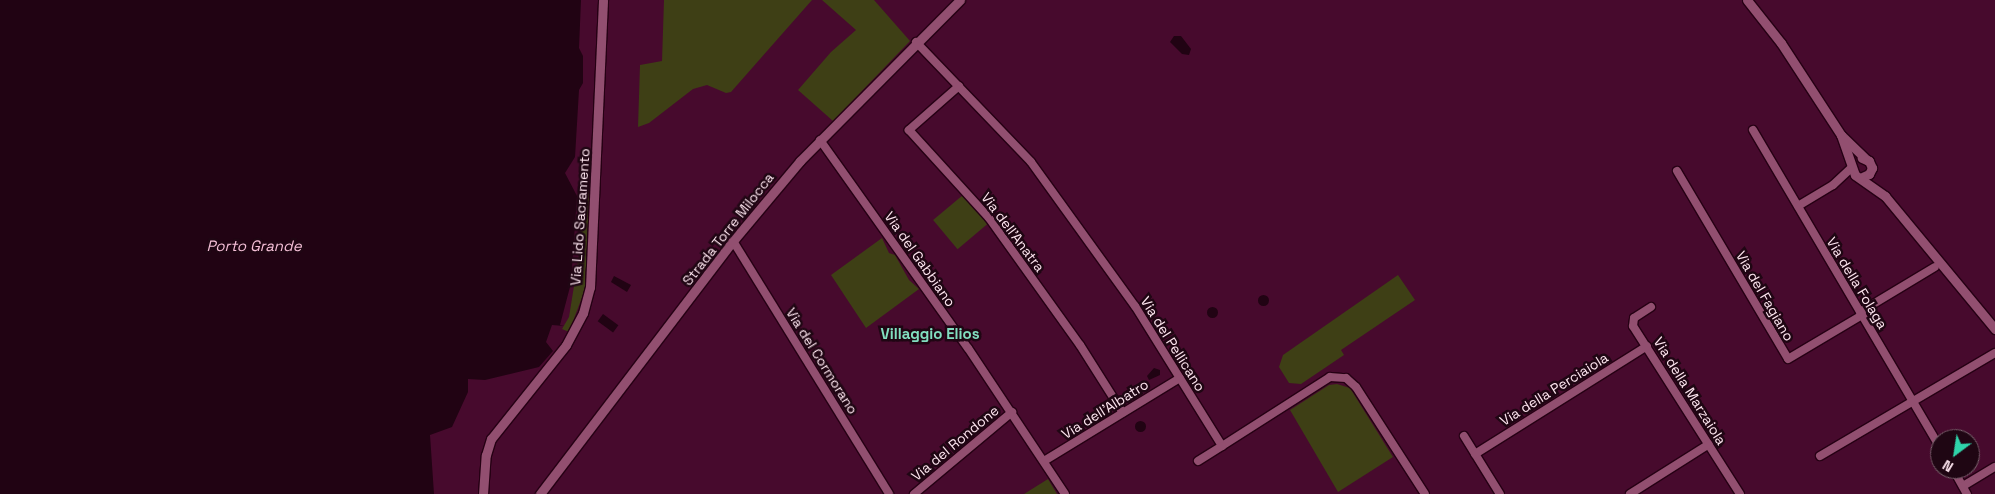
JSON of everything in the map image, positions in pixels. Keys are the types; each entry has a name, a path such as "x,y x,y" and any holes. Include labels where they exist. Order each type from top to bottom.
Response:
{"street":[{"name":"Via Lido Sacramento","path":"483,494 486,455 491,439 566,345 583,313 590,287 603,0"},
{"name":"Strada Torre Milocca","path":"540,494 733,241 820,140 960,0"},
{"path":"1747,0 1780,43 1841,135 1867,160 1886,196 1995,329"},
{"name":"Via del Pellicano","path":"916,42 1031,162 1135,306 1222,446"},
{"name":"Via dell'Anatra","path":"959,86 909,130 989,218 1080,345 1123,413"},
{"name":"Via della Folaga","path":"1753,130 1930,431"},
{"path":"1841,135 1852,166 1859,178 1886,196"},
{"name":"Via del Gabbiano","path":"820,140 1012,412 1065,494"},
{"path":"1798,206 1833,185 1858,159 1867,160"},
{"path":"1833,185 1870,174 1872,168"},
{"name":"Via del Fagiano","path":"1677,171 1788,359 1935,267"},
{"name":"Via del Cormorano","path":"733,241 889,494"},
{"name":"Via della Marzaiola","path":"1651,307 1634,318 1633,326 1740,494"},
{"name":"Via della Perciaiola","path":"1475,454 1647,346"},
{"path":"1820,456 1995,352"},
{"path":"1198,461 1330,377 1346,378 1356,388 1425,494"},
{"name":"Via dell'Albatro","path":"1044,461 1180,378"},
{"name":"Via del Rondone","path":"914,494 1012,412"},
{"path":"1464,436 1500,494"},
{"path":"1630,494 1708,444"},
{"path":"1962,486 1995,467"},
{"path":"1958,479 1968,494"}],"shaded area":[{"path":"664,0 812,0 731,92 726,93 707,85 693,89 649,123 638,127 640,65 662,61"},
{"path":"822,0 874,0 910,41 833,121 798,90 831,52 856,30"},
{"path":"586,152 594,153 594,169 583,166"},
{"path":"579,182 593,188 587,284 569,332 562,329 569,317 580,249"},
{"path":"963,195 987,224 958,249 933,220"},
{"path":"882,238 889,253 895,255 909,280 919,289 866,328 831,275"},
{"path":"1398,275 1415,300 1341,350 1344,355 1301,384 1289,383 1279,367 1283,355"},
{"path":"1337,384 1350,388 1393,457 1338,492 1290,410 1329,385"},
{"path":"1048,479 1057,494 1024,494"}],"water":[{"name":"Porto Grande","path":"0,0 581,0 579,48 583,56 583,83 579,90 575,157 565,173 577,196 571,283 560,325 564,326 552,325 546,342 553,351 539,367 485,380 468,379 468,392 452,427 430,435 434,494 0,494"},
{"path":"1174,36 1181,36 1191,49 1189,55 1182,54 1170,42"},
{"path":"614,276 631,285 627,292 611,282"},
{"path":"1263,294 1269,300 1263,306 1257,300"},
{"path":"1212,306 1218,312 1212,318 1206,312"},
{"path":"603,314 618,325 613,332 598,321"},
{"path":"1154,368 1160,370 1160,375 1149,380 1147,376"},
{"path":"1140,420 1146,426 1140,432 1134,426"}],"district":[{"name":"Villaggio Elios","path":"930,334"}]}
